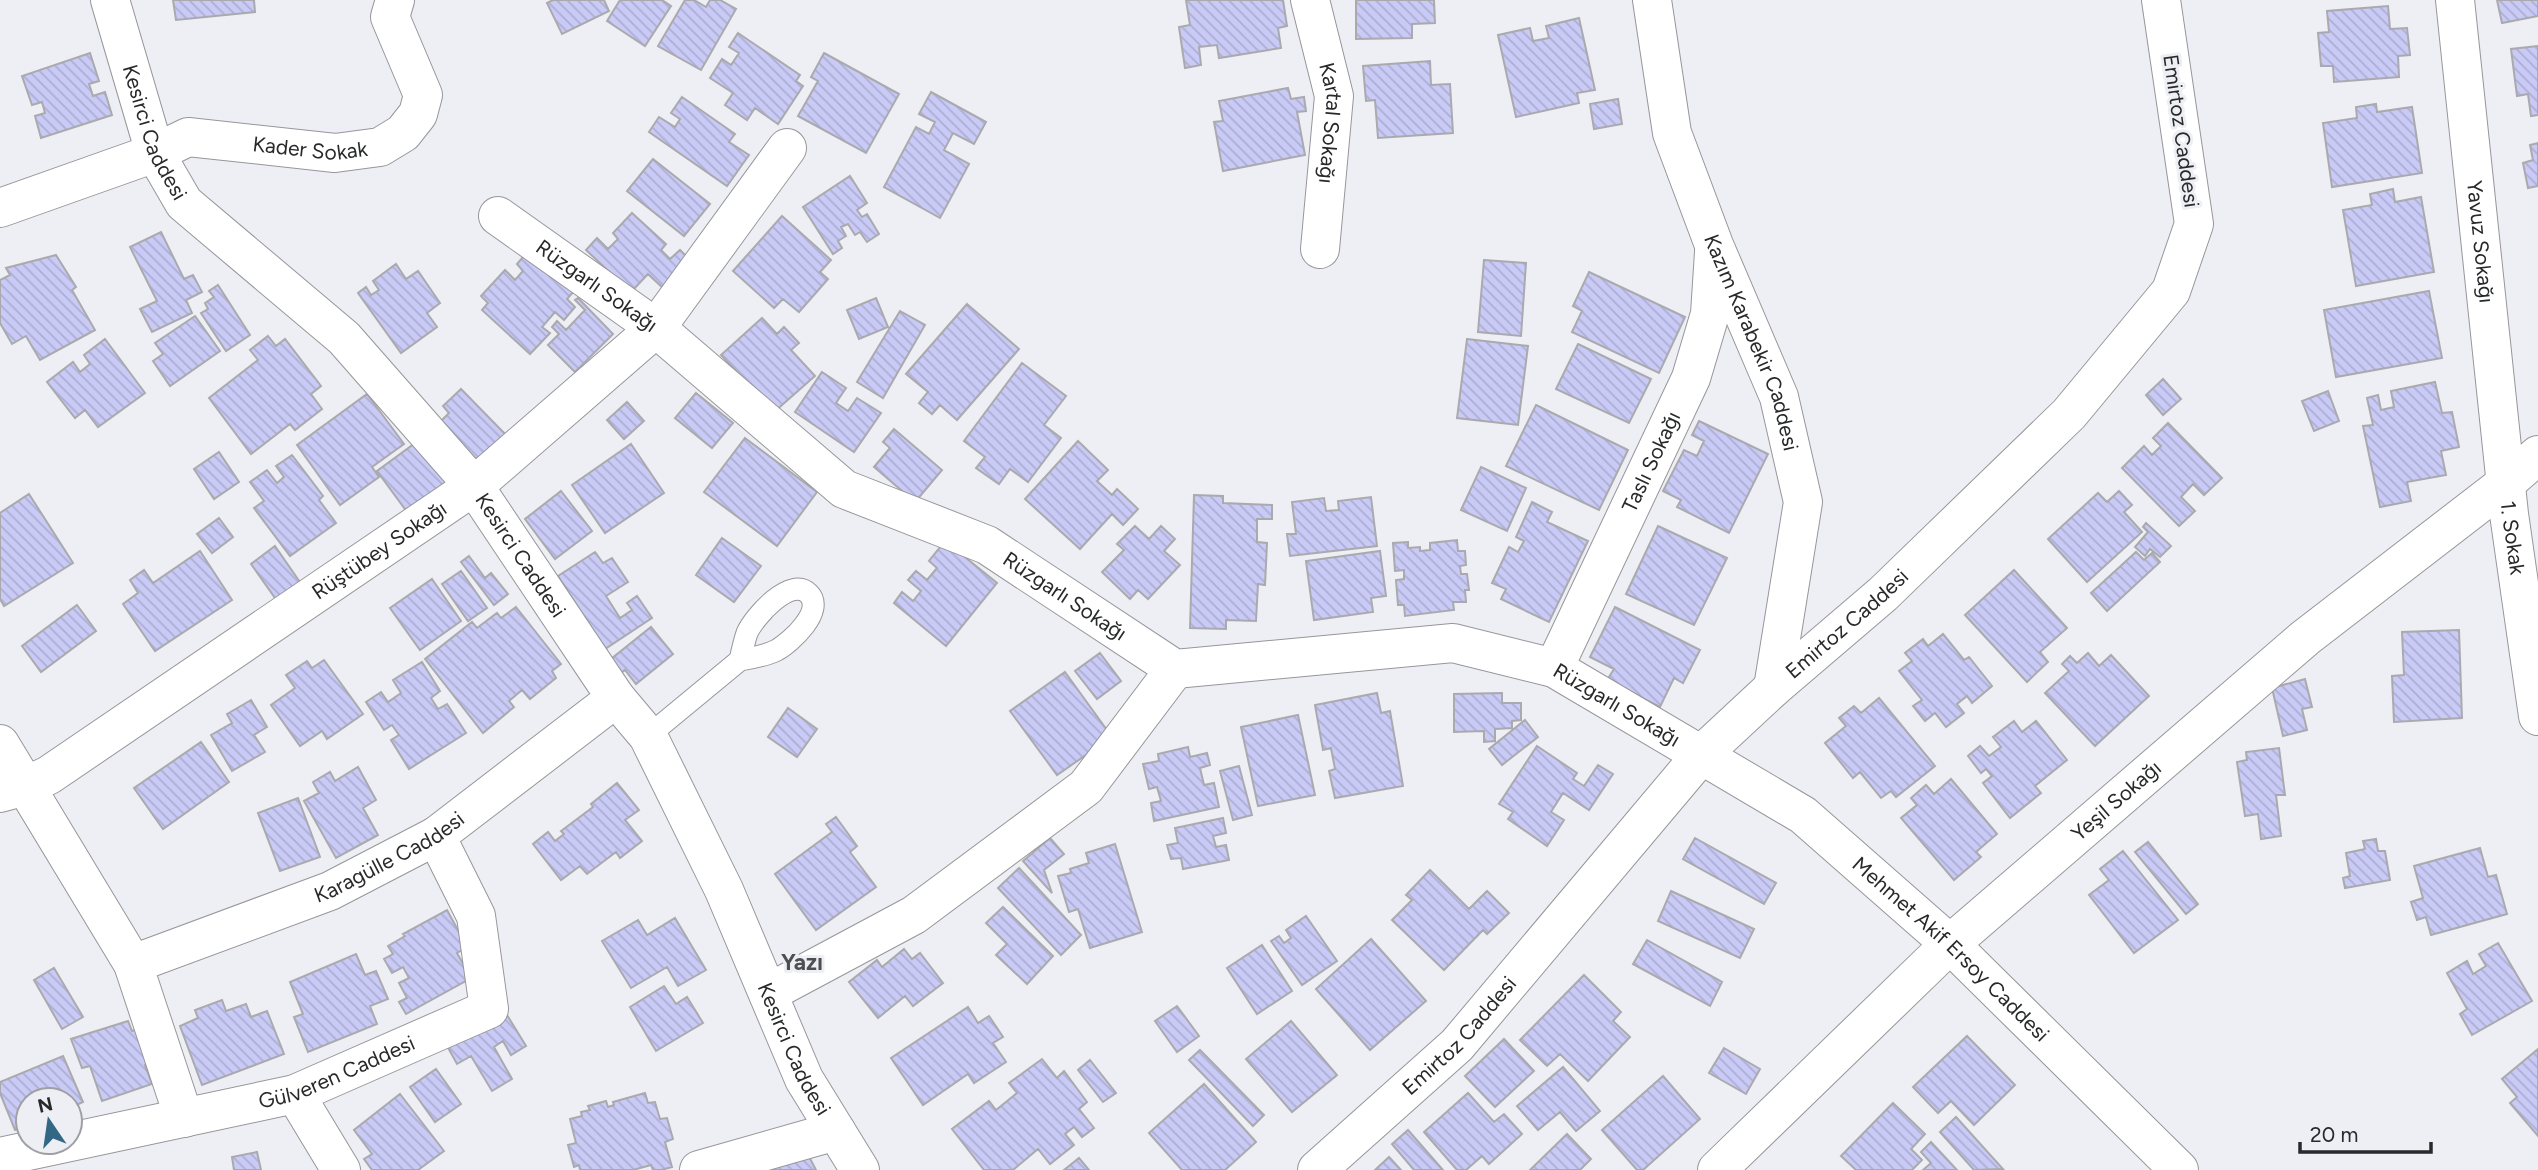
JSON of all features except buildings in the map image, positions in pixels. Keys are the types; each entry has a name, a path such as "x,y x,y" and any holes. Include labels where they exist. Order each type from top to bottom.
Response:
{"street":[{"name":"Kesirci Caddesi","path":"110,0 155,153 184,203 344,338 474,486 615,698 648,736 724,890 804,1079 860,1170"},
{"name":"Kader Sokak","path":"155,153 188,137 335,153 380,147 403,133 418,114 423,95 390,17 395,0"},
{"name":"Kartal Sokağı","path":"1310,0 1334,96 1320,248"},
{"name":"Kazım Karabekir Caddesi","path":"1652,0 1672,133 1714,245 1779,397 1803,502 1773,688"},
{"name":"Emirtoz Caddesi","path":"1317,1170 1457,1045 1702,754 1773,688 1883,594 2069,414 2171,291 2194,225 2161,0"},
{"name":"Yavuz Sokağı","path":"2455,0 2506,483"},
{"name":"Rüştübey Sokağı","path":"13,789 49,775 474,486 656,328 787,148"},
{"path":"0,208 155,153"},
{"name":"Rüzgarlı Sokağı","path":"498,216 656,328 844,489 988,545 1175,669 1453,643 1554,668 1702,754"},
{"name":"Taslı Sokağı","path":"1554,668 1691,378 1710,314 1714,245"},
{"name":"Yeşil Sokağı","path":"1717,1170 1951,944 2305,638 2506,483 2538,455"},
{"name":"1. Sokak","path":"2506,483 2538,716"},
{"path":"768,993 914,915 1086,787 1175,669"},
{"name":"Karagülle Caddesi","path":"133,964 330,891 436,835 615,698"},
{"path":"0,744 13,789 133,964 184,1118"},
{"name":"Mehmet Akif Ersoy Caddesi","path":"1702,754 1802,815 1951,944 2179,1170"},
{"name":"Gülveren Caddesi","path":"0,1157 295,1094 489,1009 476,915 436,835"},
{"path":"295,1094 341,1170"},
{"path":"699,1170 836,1131"}],"lane":[{"path":"648,736 740,660"}],"district":[{"name":"Yazı","path":"802,962"}]}
